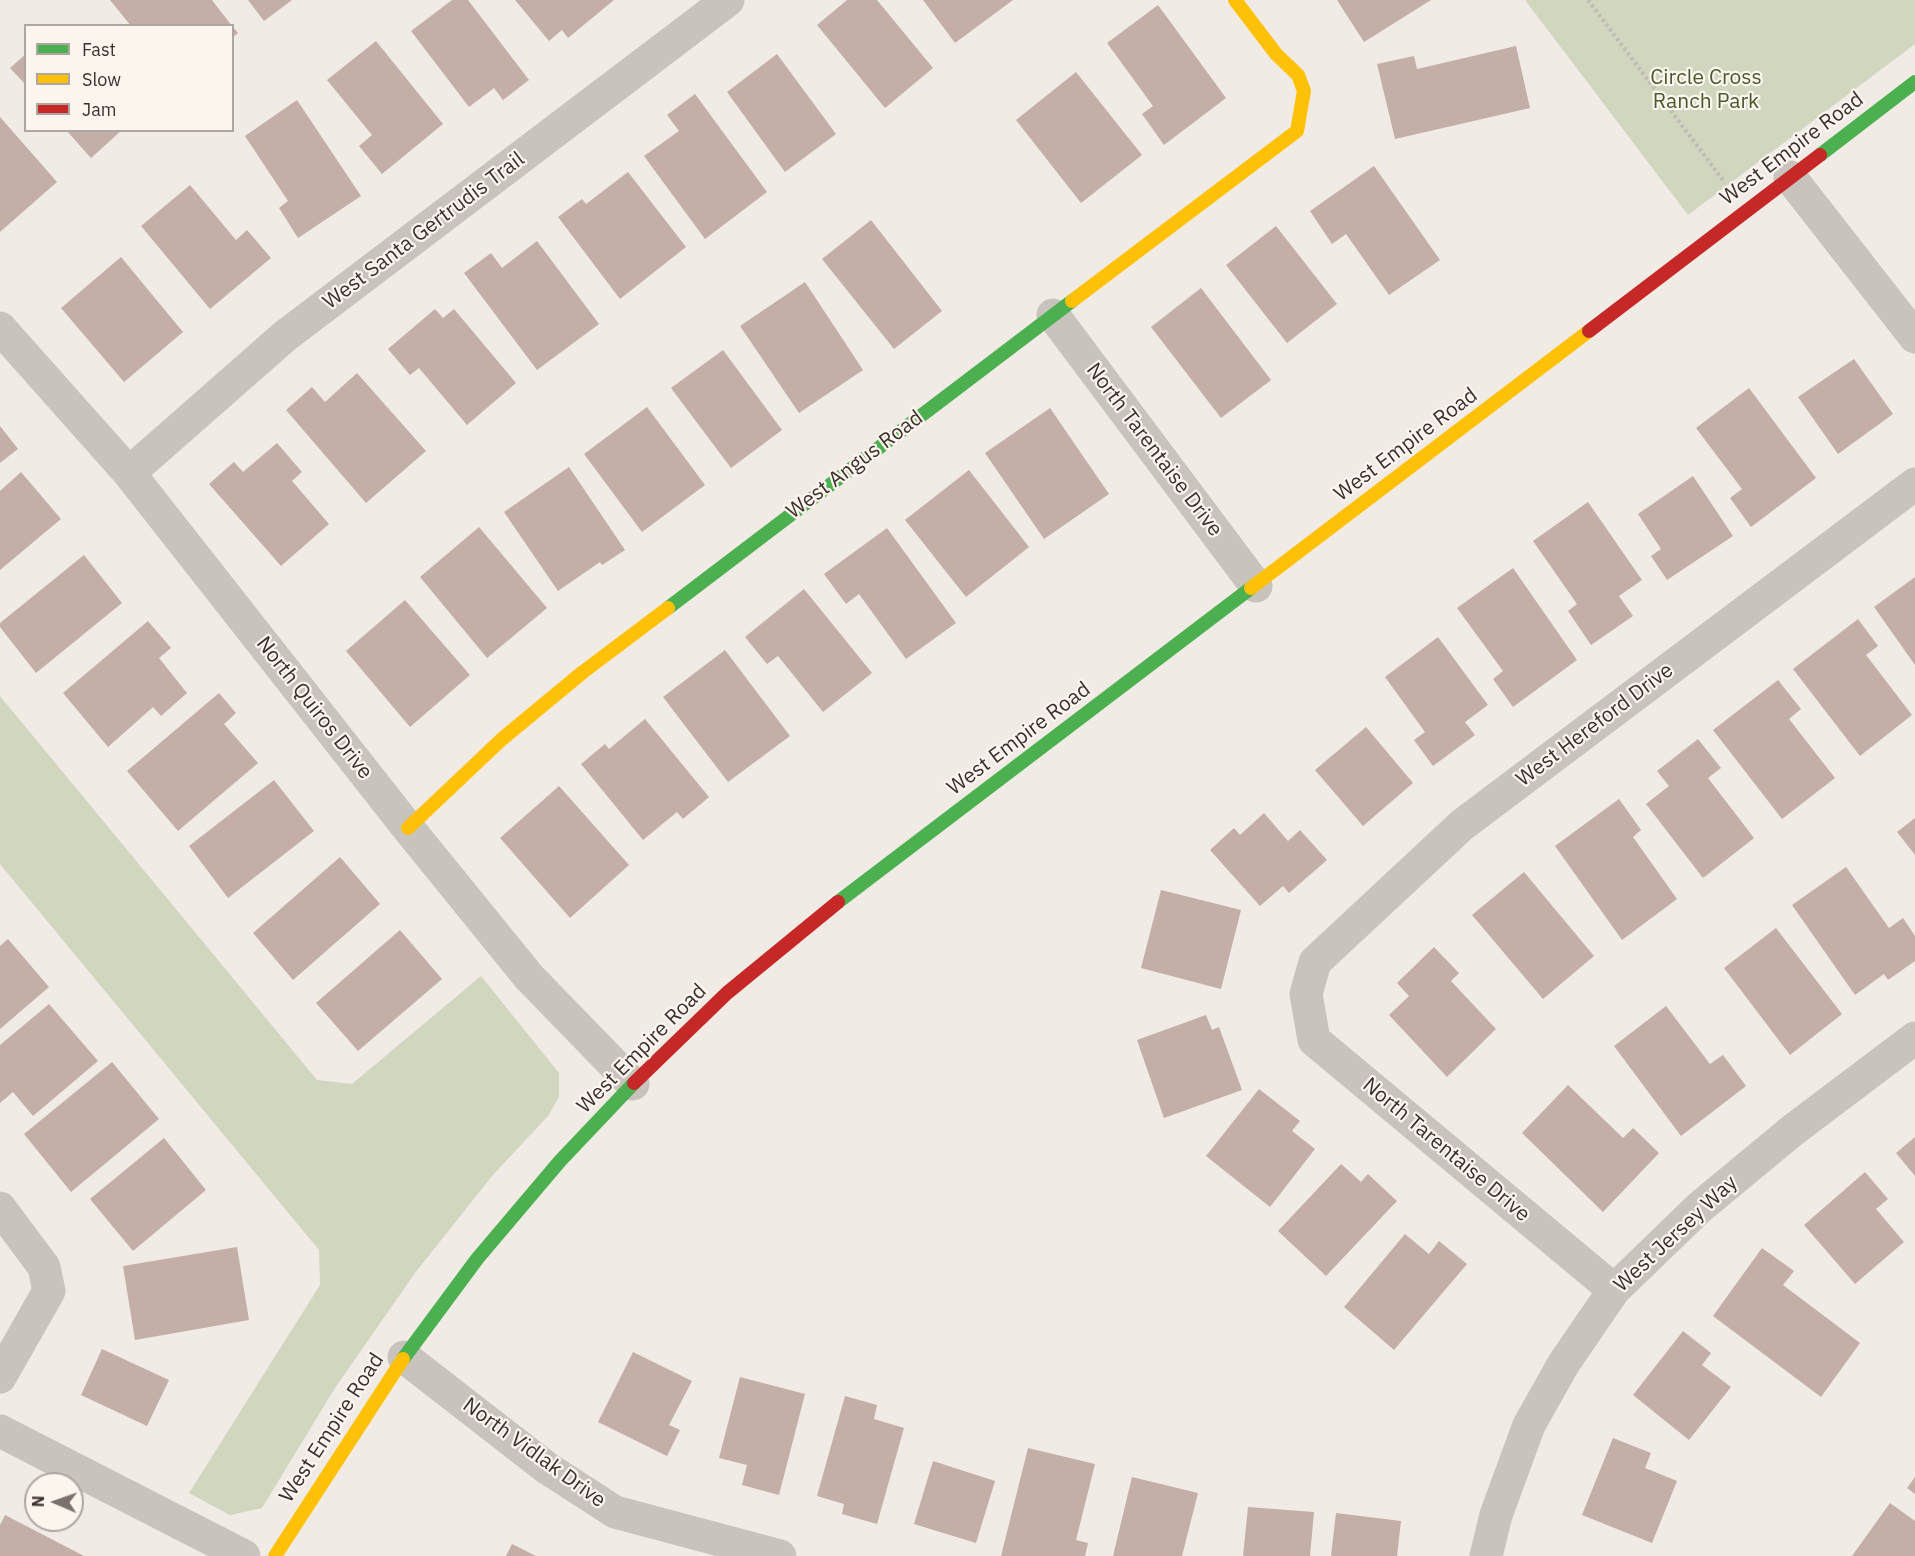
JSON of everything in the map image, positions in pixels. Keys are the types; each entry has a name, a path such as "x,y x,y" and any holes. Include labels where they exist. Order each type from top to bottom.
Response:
{"street":[{"name":"West Santa Gertrudis Trail","path":"129,473 285,336 728,0"},
{"name":"West Angus Road","path":"408,828 502,739 583,672 1281,145 1297,130 1303,108 1304,91 1298,75 1276,54 1235,0"},
{"name":"West Empire Road","path":"275,1556 404,1356 477,1259 560,1161 633,1084 728,993 820,916 1915,82"},
{"path":"1790,177 1915,337"},
{"name":"North Tarentaise Drive","path":"1053,315 1256,586"},
{"name":"North Quiros Drive","path":"0,328 129,473 408,828 529,977 633,1084"},
{"name":"West Hereford Drive","path":"1306,994 1315,962 1462,825 1915,484"},
{"name":"North Tarentaise Drive","path":"1306,994 1314,1040 1614,1290"},
{"name":"West Jersey Way","path":"1486,1556 1496,1515 1529,1425 1564,1363 1614,1290 1700,1207 1793,1130 1915,1038"},
{"path":"0,1208 45,1267 49,1291 0,1377"},
{"name":"North Vidlak Drive","path":"404,1356 547,1468 615,1512 780,1556"},
{"path":"0,1431 244,1556"}],"path":[{"path":"1588,0 1725,183"}],"green space":[{"name":"Circle Cross Ranch Park","path":"1525,0 1915,0 1915,44 1688,215"},
{"path":"0,696 317,1080 352,1084 481,976 559,1073 559,1097 548,1116 492,1176 415,1273 335,1388 262,1508 230,1515 189,1493 320,1285 319,1250 0,864"}],"building":[{"path":"110,0 212,0 230,24 129,24"},
{"path":"248,0 292,0 264,21"},
{"path":"452,0 468,0 529,80 503,100 494,88 469,107 411,31"},
{"path":"515,0 614,0 568,38 562,30 549,41"},
{"path":"847,0 877,0 933,68 885,108 817,25"},
{"path":"923,0 1013,0 955,43"},
{"path":"1337,0 1431,0 1364,42"},
{"path":"1158,5 1226,98 1164,145 1142,114 1153,106 1107,43"},
{"path":"376,41 443,124 382,174 359,146 372,135 327,80"},
{"path":"1516,46 1530,108 1395,139 1377,64 1414,56 1417,69"},
{"path":"777,54 836,134 785,172 727,92"},
{"path":"24,56 24,83 10,68"},
{"path":"1076,72 1142,155 1081,203 1016,120"},
{"path":"695,94 767,192 705,239 644,156 679,131 667,115"},
{"path":"297,100 361,196 298,238 279,208 288,201 245,136"},
{"path":"0,117 57,182 0,232"},
{"path":"68,132 120,132 91,158"},
{"path":"1374,166 1440,260 1389,295 1346,234 1332,244 1310,211"},
{"path":"628,172 686,247 620,299 558,217 582,199 586,204"},
{"path":"190,185 236,240 247,230 271,258 210,309 141,226"},
{"path":"871,220 942,311 894,349 822,259"},
{"path":"1276,226 1337,304 1287,343 1226,265"},
{"path":"537,241 599,324 537,370 464,273 491,253 502,268"},
{"path":"121,257 183,332 124,382 61,308"},
{"path":"805,282 863,370 799,413 740,326"},
{"path":"1201,288 1271,380 1221,418 1151,327"},
{"path":"435,309 443,318 454,309 516,383 467,425 419,368 410,375 388,349"},
{"path":"723,350 782,430 731,468 671,388"},
{"path":"1854,359 1893,414 1838,454 1798,397"},
{"path":"357,373 426,451 366,503 286,410 312,387 325,402"},
{"path":"1749,388 1816,478 1751,527 1730,498 1742,489 1696,428"},
{"path":"647,407 705,485 642,532 584,454"},
{"path":"1050,408 1109,494 1044,539 985,453"},
{"path":"0,426 18,449 0,463"},
{"path":"277,443 302,472 292,481 329,524 281,566 209,484 234,462 243,472"},
{"path":"569,467 625,550 602,565 600,562 558,591 504,512"},
{"path":"969,470 1029,547 966,597 905,520"},
{"path":"21,472 61,519 0,570 0,491"},
{"path":"1693,476 1733,536 1667,580 1651,556 1661,549 1638,514"},
{"path":"1588,502 1642,580 1619,596 1633,616 1591,645 1568,611 1577,604 1533,541"},
{"path":"479,527 547,608 487,658 420,577"},
{"path":"887,528 956,623 906,659 859,594 846,604 824,574"},
{"path":"84,555 122,603 36,673 0,627 0,623"},
{"path":"1513,568 1577,660 1513,707 1493,679 1503,671 1457,608"},
{"path":"1915,577 1915,665 1874,607"},
{"path":"804,589 872,673 823,712 778,656 767,664 745,637"},
{"path":"405,600 470,675 410,727 346,651"},
{"path":"1858,619 1878,646 1866,655 1912,715 1860,756 1793,669"},
{"path":"148,621 171,648 159,658 187,693 161,716 153,707 108,747 63,693"},
{"path":"1438,637 1488,705 1465,722 1475,735 1433,766 1414,740 1425,732 1385,677"},
{"path":"725,650 790,736 728,782 663,697"},
{"path":"1778,680 1801,709 1789,719 1835,778 1782,819 1713,730"},
{"path":"219,693 236,713 224,724 258,763 178,831 127,771"},
{"path":"645,719 709,797 683,819 677,812 643,840 581,764 605,744 609,749"},
{"path":"1366,727 1413,783 1363,826 1315,770"},
{"path":"1698,739 1721,768 1708,778 1754,838 1703,878 1646,804 1669,786 1657,771"},
{"path":"274,780 314,831 228,898 189,846"},
{"path":"559,786 629,865 570,918 500,838"},
{"path":"1619,799 1641,830 1633,837 1677,899 1622,940 1555,846"},
{"path":"1264,813 1288,841 1300,830 1327,860 1289,893 1283,886 1260,906 1210,850 1234,828 1240,835"},
{"path":"1915,818 1915,855 1897,832"},
{"path":"340,857 380,904 293,980 253,933"},
{"path":"1846,867 1889,928 1903,918 1915,936 1915,961 1888,980 1884,974 1855,995 1792,905"},
{"path":"1524,872 1594,956 1543,999 1472,915"},
{"path":"1161,890 1241,910 1221,989 1141,968"},
{"path":"1776,928 1842,1014 1790,1055 1724,968"},
{"path":"400,930 442,979 358,1051 316,1003"},
{"path":"8,939 49,987 0,1029 0,946"},
{"path":"1434,947 1459,973 1451,981 1496,1029 1447,1077 1389,1015 1409,996 1397,983"},
{"path":"49,1004 98,1061 33,1116 13,1092 0,1103 0,1045"},
{"path":"1666,1006 1710,1064 1723,1055 1746,1086 1681,1136 1614,1046"},
{"path":"1206,1015 1212,1030 1219,1027 1242,1090 1164,1118 1137,1040"},
{"path":"112,1062 159,1119 71,1192 24,1134"},
{"path":"1568,1085 1623,1138 1633,1128 1659,1153 1603,1212 1522,1133"},
{"path":"1259,1089 1300,1121 1292,1131 1315,1149 1270,1207 1206,1156"},
{"path":"1915,1137 1915,1176 1896,1153"},
{"path":"164,1138 206,1190 133,1251 90,1199"},
{"path":"1341,1164 1361,1182 1368,1174 1397,1201 1326,1276 1278,1231"},
{"path":"1865,1172 1888,1199 1876,1209 1904,1242 1855,1284 1804,1225"},
{"path":"1405,1234 1429,1254 1439,1241 1467,1264 1394,1350 1344,1307"},
{"path":"237,1247 249,1320 135,1340 123,1266"},
{"path":"1762,1248 1794,1271 1783,1285 1860,1343 1821,1397 1713,1316"},
{"path":"1683,1331 1711,1353 1702,1365 1731,1387 1689,1440 1633,1395"},
{"path":"102,1349 169,1380 147,1426 81,1395"},
{"path":"633,1352 692,1381 669,1425 680,1430 667,1456 598,1422"},
{"path":"740,1377 805,1394 779,1495 742,1485 747,1465 719,1458"},
{"path":"845,1396 877,1405 874,1419 904,1428 877,1524 842,1514 844,1504 817,1496"},
{"path":"1613,1438 1651,1453 1645,1468 1677,1481 1652,1543 1582,1515"},
{"path":"1028,1448 1095,1464 1076,1540 1088,1543 1085,1556 1001,1556"},
{"path":"933,1461 995,1481 976,1543 914,1524"},
{"path":"1132,1477 1198,1493 1182,1556 1113,1556"},
{"path":"1915,1477 1915,1494 1907,1488"},
{"path":"1890,1503 1915,1521 1915,1556 1852,1556"},
{"path":"1248,1507 1314,1512 1310,1556 1243,1556"},
{"path":"1336,1513 1401,1521 1397,1556 1331,1556"},
{"path":"5,1515 24,1525 24,1532 38,1532 84,1556 0,1556 0,1525"},
{"path":"512,1544 536,1556 506,1556"}],"traffic: fast":[{"path":"1820,155 1915,82"},
{"path":"668,608 1072,301"},
{"path":"838,902 1251,588"},
{"path":"403,1359 477,1259 560,1161 634,1083"}],"traffic: slow":[{"path":"1072,301 1297,131 1304,91 1298,75 1276,54 1235,0"},
{"path":"1251,588 1589,331"},
{"path":"408,828 502,739 583,672 668,608"},
{"path":"275,1556 403,1359"}],"traffic: jam":[{"path":"1589,331 1820,155"},
{"path":"634,1083 727,993 838,902"}]}
